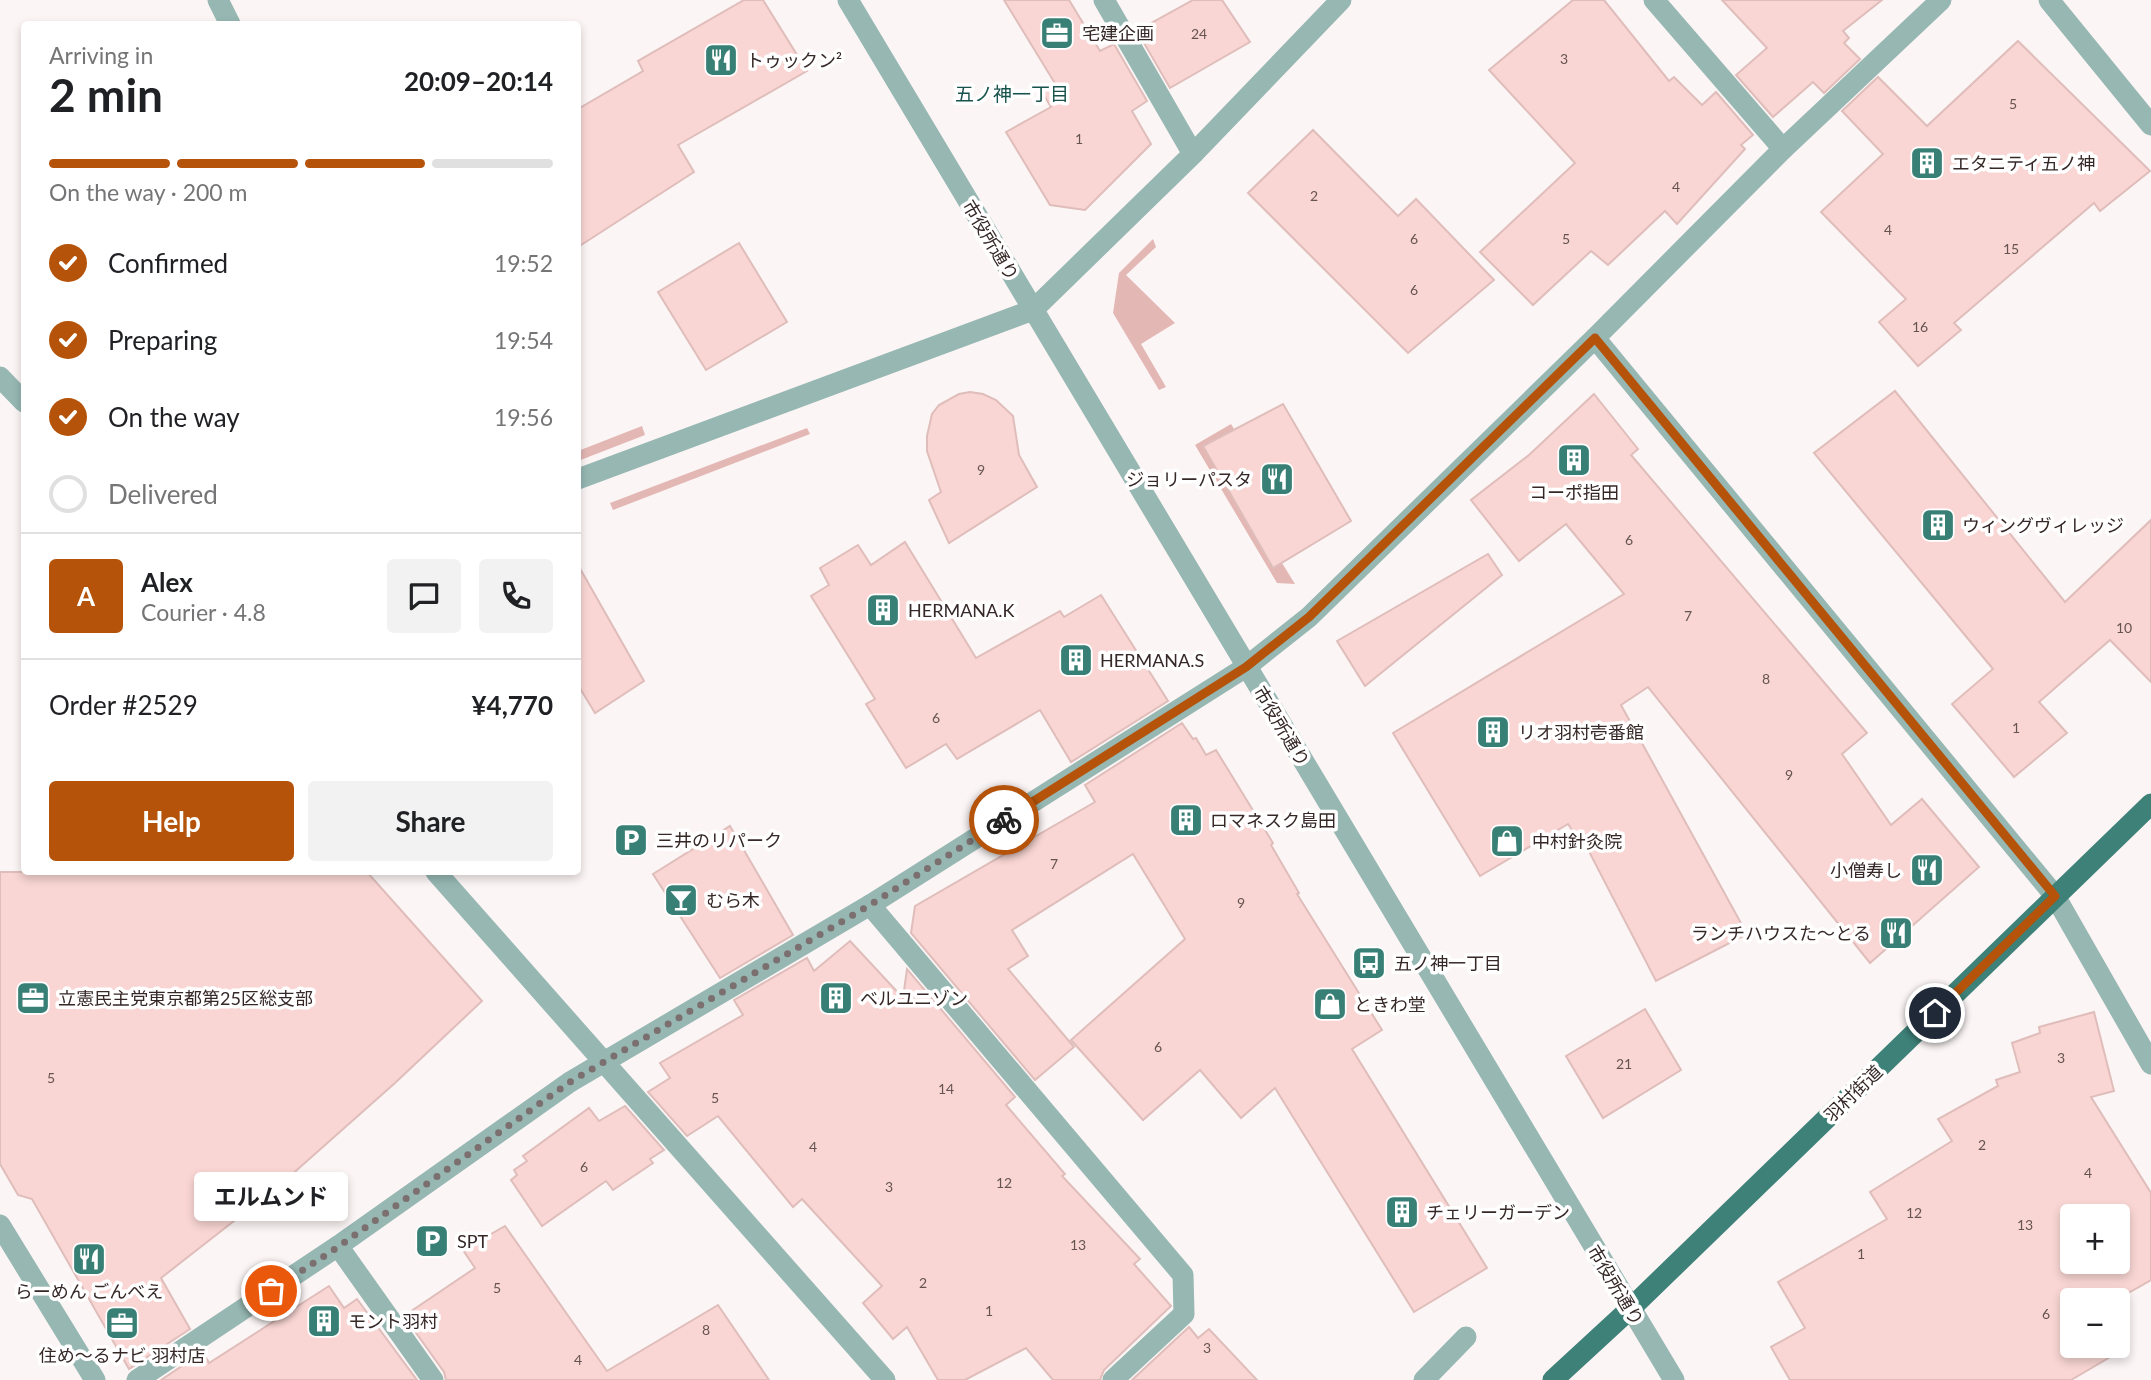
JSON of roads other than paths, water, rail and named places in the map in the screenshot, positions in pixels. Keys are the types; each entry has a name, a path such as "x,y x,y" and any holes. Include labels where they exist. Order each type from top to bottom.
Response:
{"main road":[{"name":"羽村街道","path":"1553,1380 1630,1309 2151,804"}],"street":[{"path":"218,0 228,21"},
{"name":"市役所通り","path":"848,0 1674,1380"},
{"path":"1104,0 1193,154"},
{"path":"581,478 1033,310 1193,154 1341,0"},
{"path":"1654,0 1783,149"},
{"path":"137,1380 338,1247 604,1059 870,905 1246,667 1309,617 1595,338 1783,149 1941,0"},
{"path":"2049,0 2151,125"},
{"path":"1595,338 2055,896 2151,1064"},
{"path":"0,377 21,399"},
{"path":"439,875 885,1380"},
{"path":"870,905 1183,1275 1184,1314 1112,1380"},
{"path":"0,1225 96,1380"},
{"path":"338,1247 433,1380"},
{"path":"1424,1380 1466,1337"}],"place":[{"name":"宅建企画","path":"1057,33"},
{"name":"トゥックン²","path":"721,60"},
{"name":"エタニティ五ノ神","path":"1927,163"},
{"name":"コーポ指田","path":"1574,460"},
{"name":"ジョリーパスタ","path":"1277,479"},
{"name":"ウィングヴィレッジ","path":"1938,525"},
{"name":"HERMANA.K","path":"883,610"},
{"name":"HERMANA.S","path":"1076,660"},
{"name":"リオ羽村壱番館","path":"1493,732"},
{"name":"ロマネスク島田","path":"1186,820"},
{"name":"三井のリパーク","path":"631,840"},
{"name":"中村針灸院","path":"1507,841"},
{"name":"小僧寿し","path":"1927,870"},
{"name":"むら木","path":"681,900"},
{"name":"ランチハウスた〜とる","path":"1896,933"},
{"name":"五ノ神一丁目","path":"1369,963"},
{"name":"立憲民主党東京都第25区総支部","path":"33,998"},
{"name":"ベルユニゾン","path":"836,998"},
{"name":"ときわ堂","path":"1330,1004"},
{"name":"チェリーガーデン","path":"1402,1212"},
{"name":"SPT","path":"432,1241"},
{"name":"らーめん ごんべえ","path":"89,1259"},
{"name":"エルムンド","path":"271,1291"},
{"name":"モント羽村","path":"324,1321"},
{"name":"住め〜るナビ 羽村店","path":"122,1323"}],"district":[{"name":"五ノ神一丁目","path":"1012,93"}]}
